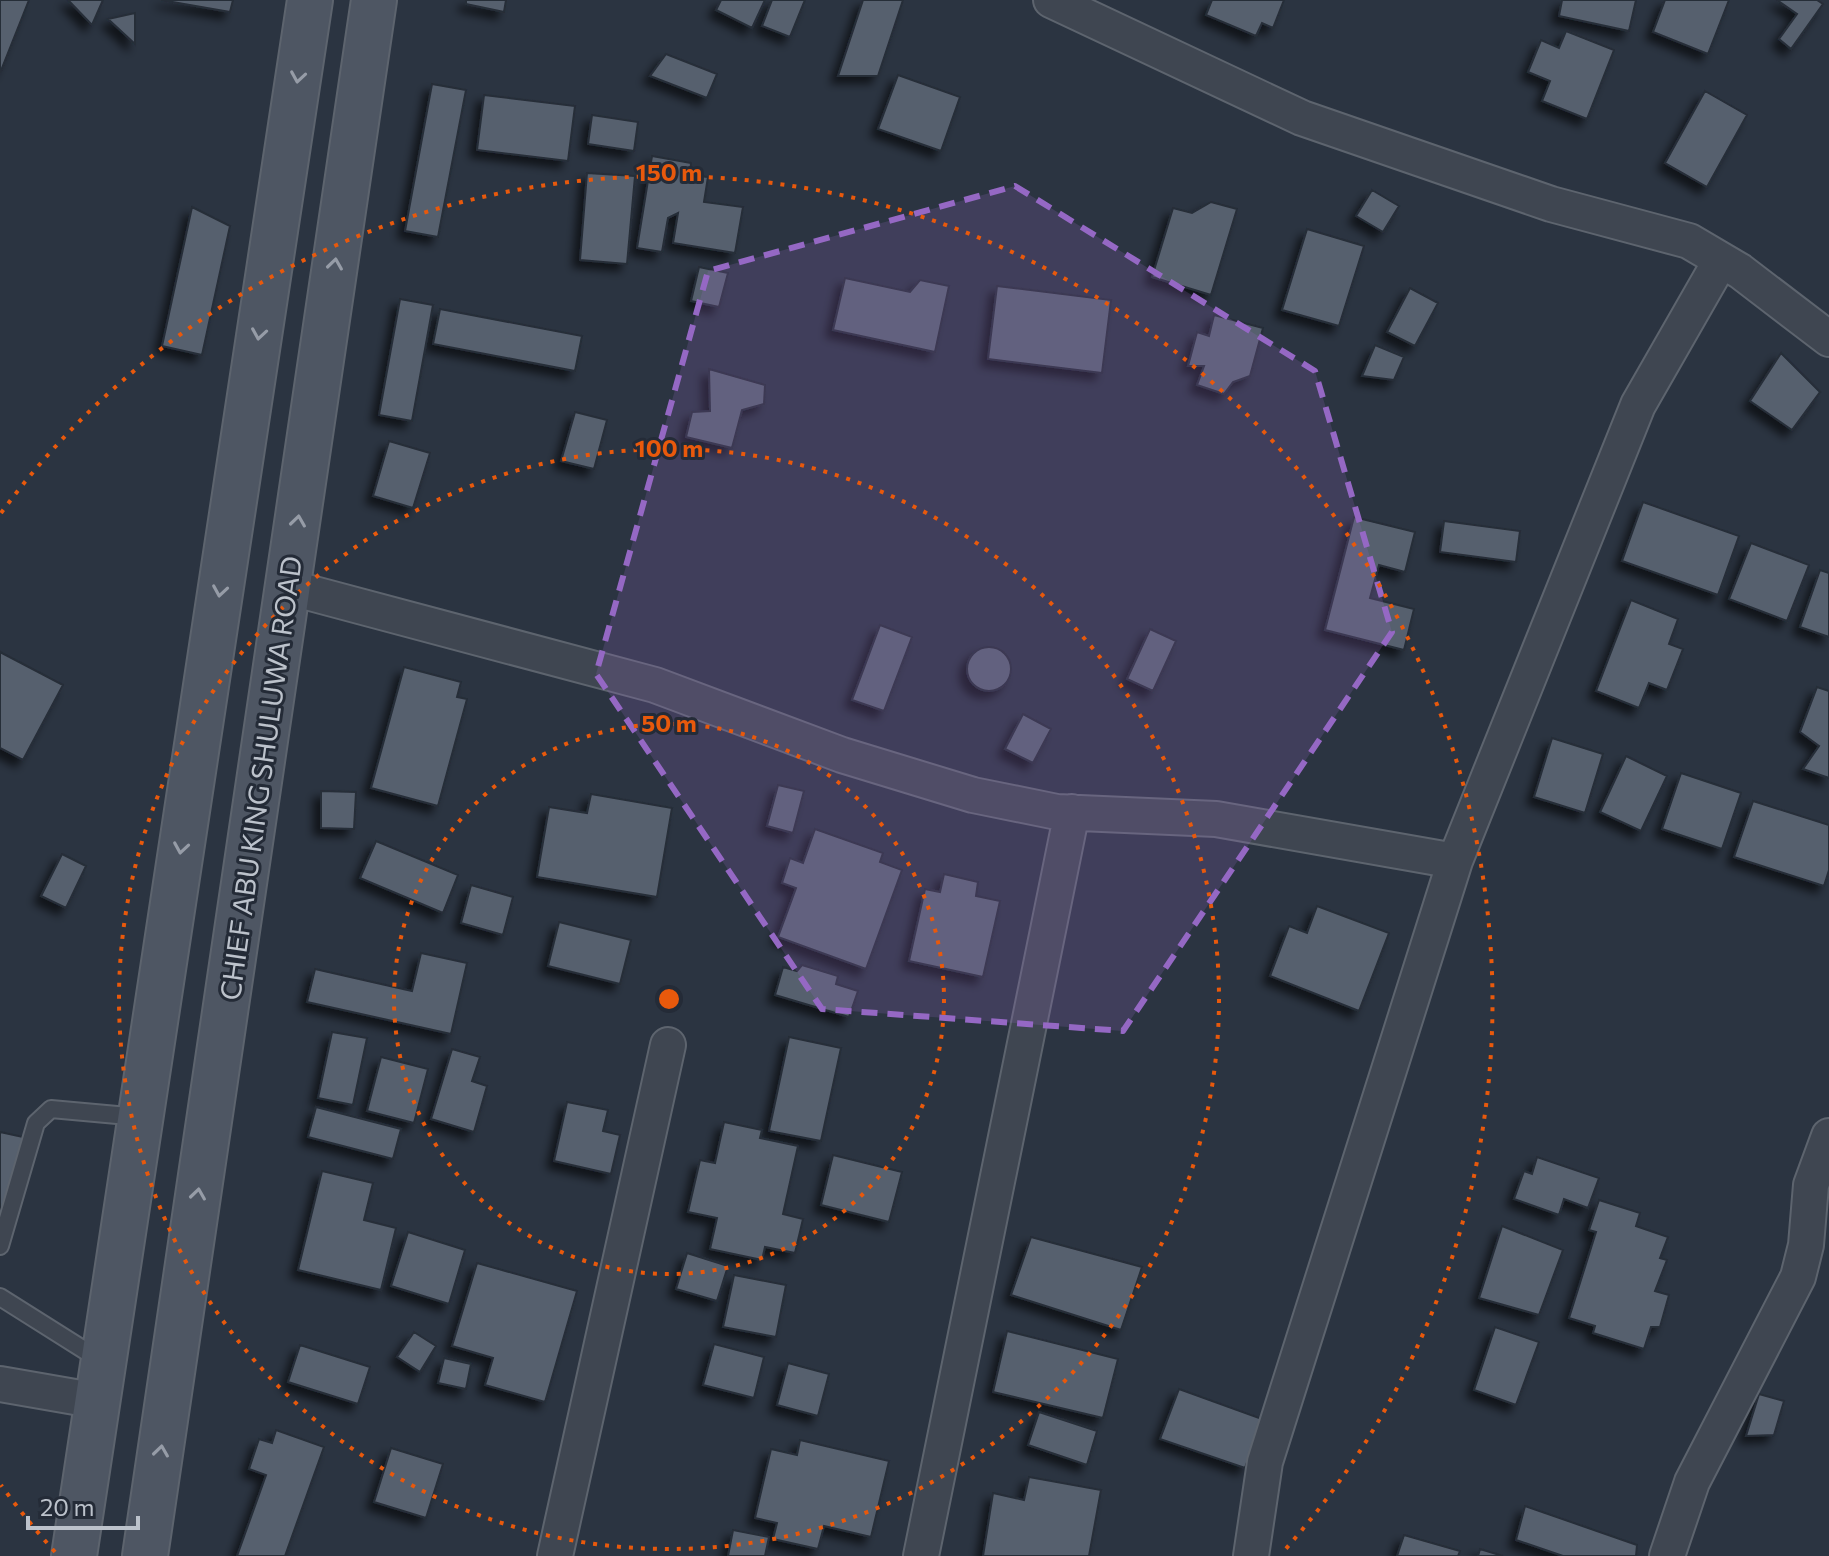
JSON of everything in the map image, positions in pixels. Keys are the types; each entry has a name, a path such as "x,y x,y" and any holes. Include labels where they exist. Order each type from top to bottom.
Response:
{"street":[{"path":"127,1556 75,1550 310,0"},
{"name":"CHIEF ABU KING SHULUWA ROAD","path":"145,1556 374,0"},
{"path":"1051,0 1302,118 1551,204 1689,241 1721,260 1829,339"},
{"path":"1251,1556 1265,1462 1455,861 1638,405 1721,260"},
{"path":"288,587 655,685 842,755 973,795 1072,812 1216,819 1455,861"},
{"path":"921,1556 1072,812"},
{"path":"555,1556 668,1045"},
{"path":"1667,1556 1692,1482 1803,1265 1811,1185 1829,1136"},
{"path":"0,1384 101,1382"}],"lane":[{"path":"0,1246 36,1123 43,1116 51,1109 141,1117"},
{"path":"0,1297 101,1382"}],"highlighted area":[{"path":"1015,186 1315,371 1392,632 1123,1031 822,1009 596,674 708,271"}],"building":[{"path":"0,0 29,0 0,73"},
{"path":"68,0 103,0 92,25"},
{"path":"161,0 233,0 230,12"},
{"path":"466,0 506,0 504,12 466,4"},
{"path":"721,0 765,0 752,28 716,10"},
{"path":"772,0 805,0 790,37 762,26"},
{"path":"863,0 903,0 878,76 838,76"},
{"path":"1212,0 1284,0 1273,28 1262,23 1256,36 1206,15"},
{"path":"1562,0 1636,0 1629,31 1559,16"},
{"path":"1665,0 1729,0 1708,54 1653,32"},
{"path":"1777,0 1817,0 1823,4 1791,49 1779,39 1797,14"},
{"path":"135,13 135,44 108,19"},
{"path":"1566,31 1614,50 1587,119 1542,101 1550,81 1528,72 1541,40 1559,48"},
{"path":"666,54 717,74 707,98 650,76"},
{"path":"898,75 960,97 941,151 878,129"},
{"path":"432,84 466,90 438,237 405,231"},
{"path":"1705,91 1747,115 1707,187 1665,163"},
{"path":"484,95 575,106 568,161 477,150"},
{"path":"592,115 638,122 634,151 588,144"},
{"path":"652,156 691,163 690,175 708,177 704,202 743,207 735,253 673,243 678,213 668,218 662,252 637,248"},
{"path":"587,173 635,176 627,264 580,260"},
{"path":"1372,190 1399,206 1383,232 1356,216"},
{"path":"1211,202 1237,209 1211,295 1152,277 1173,208 1192,213"},
{"path":"192,207 230,226 202,355 162,346"},
{"path":"1307,229 1364,246 1339,326 1282,310"},
{"path":"699,267 728,273 719,307 691,301"},
{"path":"845,278 910,292 920,280 949,286 935,352 833,330"},
{"path":"997,286 1111,300 1102,373 988,359"},
{"path":"1410,288 1438,303 1415,346 1387,332"},
{"path":"400,299 433,305 412,421 379,415"},
{"path":"440,309 582,336 575,371 433,344"},
{"path":"1214,315 1263,328 1250,376 1233,382 1224,394 1197,385 1204,366 1188,366 1197,332 1209,336"},
{"path":"1375,345 1404,357 1394,380 1362,376"},
{"path":"1781,353 1820,392 1792,430 1750,401"},
{"path":"709,369 765,385 764,404 742,410 732,448 686,437 692,412 710,411"},
{"path":"575,412 607,420 594,469 561,461"},
{"path":"389,441 430,453 413,508 373,496"},
{"path":"1643,502 1739,536 1718,595 1622,561"},
{"path":"1354,517 1415,532 1405,572 1379,565 1370,598 1414,609 1404,650 1325,630"},
{"path":"1444,521 1520,531 1516,562 1440,552"},
{"path":"1751,543 1809,565 1787,621 1729,599"},
{"path":"1820,570 1829,573 1829,637 1800,627"},
{"path":"1631,600 1678,619 1669,644 1683,649 1667,690 1649,683 1639,708 1596,691"},
{"path":"880,625 912,637 884,711 852,700"},
{"path":"1150,629 1176,641 1153,691 1127,679"},
{"path":"989,647 1005,653 1011,669 1005,685 989,691 973,685 967,669 973,653"},
{"path":"0,652 63,685 23,760 0,748"},
{"path":"404,667 461,682 457,697 467,699 438,806 371,788"},
{"path":"1817,687 1829,691 1829,778 1803,769 1819,746 1800,732"},
{"path":"1023,714 1051,729 1033,763 1005,749"},
{"path":"1552,738 1603,754 1585,813 1534,797"},
{"path":"1626,756 1667,776 1641,831 1600,812"},
{"path":"1681,773 1741,793 1722,849 1662,829"},
{"path":"778,785 804,791 793,833 767,826"},
{"path":"321,791 356,792 354,829 321,828"},
{"path":"591,794 672,808 657,897 537,877 549,807 587,813"},
{"path":"1753,801 1829,825 1829,870 1824,886 1734,857"},
{"path":"815,829 883,853 880,862 902,870 866,969 778,937 796,888 782,883 790,858 803,863"},
{"path":"376,841 458,875 443,913 360,878"},
{"path":"62,854 86,866 66,908 41,896"},
{"path":"944,874 978,882 976,896 1000,901 983,977 909,961 925,889 940,892"},
{"path":"471,885 513,897 503,935 461,923"},
{"path":"1317,906 1389,933 1359,1011 1270,976 1289,926 1307,933"},
{"path":"559,922 631,940 620,984 548,966"},
{"path":"421,953 467,963 451,1034 307,1002 315,969 412,991"},
{"path":"802,965 838,976 836,984 858,991 849,1017 775,995 783,967 797,971"},
{"path":"332,1032 367,1038 353,1105 318,1098"},
{"path":"789,1037 841,1048 821,1141 769,1131"},
{"path":"452,1049 480,1057 472,1081 487,1086 474,1132 431,1119"},
{"path":"381,1057 428,1069 414,1123 367,1111"},
{"path":"567,1102 608,1110 603,1131 620,1135 611,1174 554,1161"},
{"path":"316,1107 401,1129 393,1159 308,1137"},
{"path":"724,1122 762,1130 760,1138 798,1146 783,1214 803,1219 795,1253 765,1247 762,1260 710,1249 717,1218 688,1212 700,1160 715,1163"},
{"path":"0,1132 23,1137 0,1246"},
{"path":"833,1155 902,1172 889,1222 821,1205"},
{"path":"1537,1157 1599,1178 1588,1208 1564,1199 1559,1215 1514,1199 1524,1171 1532,1174"},
{"path":"322,1171 373,1183 364,1220 396,1228 381,1290 298,1270"},
{"path":"1599,1200 1640,1213 1636,1226 1668,1237 1660,1258 1667,1260 1655,1291 1669,1295 1660,1327 1651,1327 1644,1349 1593,1333 1595,1326 1569,1318 1596,1232 1589,1230"},
{"path":"1502,1226 1563,1250 1539,1315 1479,1298"},
{"path":"408,1232 465,1250 449,1304 391,1286"},
{"path":"1031,1237 1142,1267 1121,1330 1011,1295"},
{"path":"687,1253 728,1266 717,1301 676,1289"},
{"path":"477,1263 577,1291 545,1402 485,1385 493,1358 452,1346"},
{"path":"734,1275 786,1285 776,1337 723,1327"},
{"path":"1495,1327 1539,1342 1516,1405 1474,1390"},
{"path":"1007,1331 1118,1359 1103,1418 993,1392"},
{"path":"414,1332 436,1346 420,1372 397,1357"},
{"path":"714,1344 764,1357 754,1398 703,1385"},
{"path":"300,1345 370,1367 358,1404 288,1382"},
{"path":"444,1358 471,1364 466,1389 438,1383"},
{"path":"788,1363 829,1374 818,1416 777,1405"},
{"path":"1179,1389 1262,1419 1245,1468 1160,1439"},
{"path":"1759,1394 1784,1401 1774,1435 1746,1436"},
{"path":"1039,1412 1097,1431 1087,1465 1028,1445"},
{"path":"276,1430 324,1447 285,1556 237,1556 266,1475 249,1469 259,1439 272,1443"},
{"path":"800,1440 889,1461 871,1537 824,1526 818,1549 773,1539 777,1523 755,1518 771,1449 797,1455"},
{"path":"391,1448 443,1464 426,1518 374,1502"},
{"path":"1029,1477 1101,1490 1089,1556 983,1556 993,1493 1024,1500"},
{"path":"1525,1506 1637,1545 1636,1556 1563,1556 1516,1540"},
{"path":"733,1530 769,1537 765,1556 728,1556"},
{"path":"1404,1535 1460,1551 1458,1556 1397,1556"},
{"path":"1480,1549 1503,1556 1478,1556"}]}
